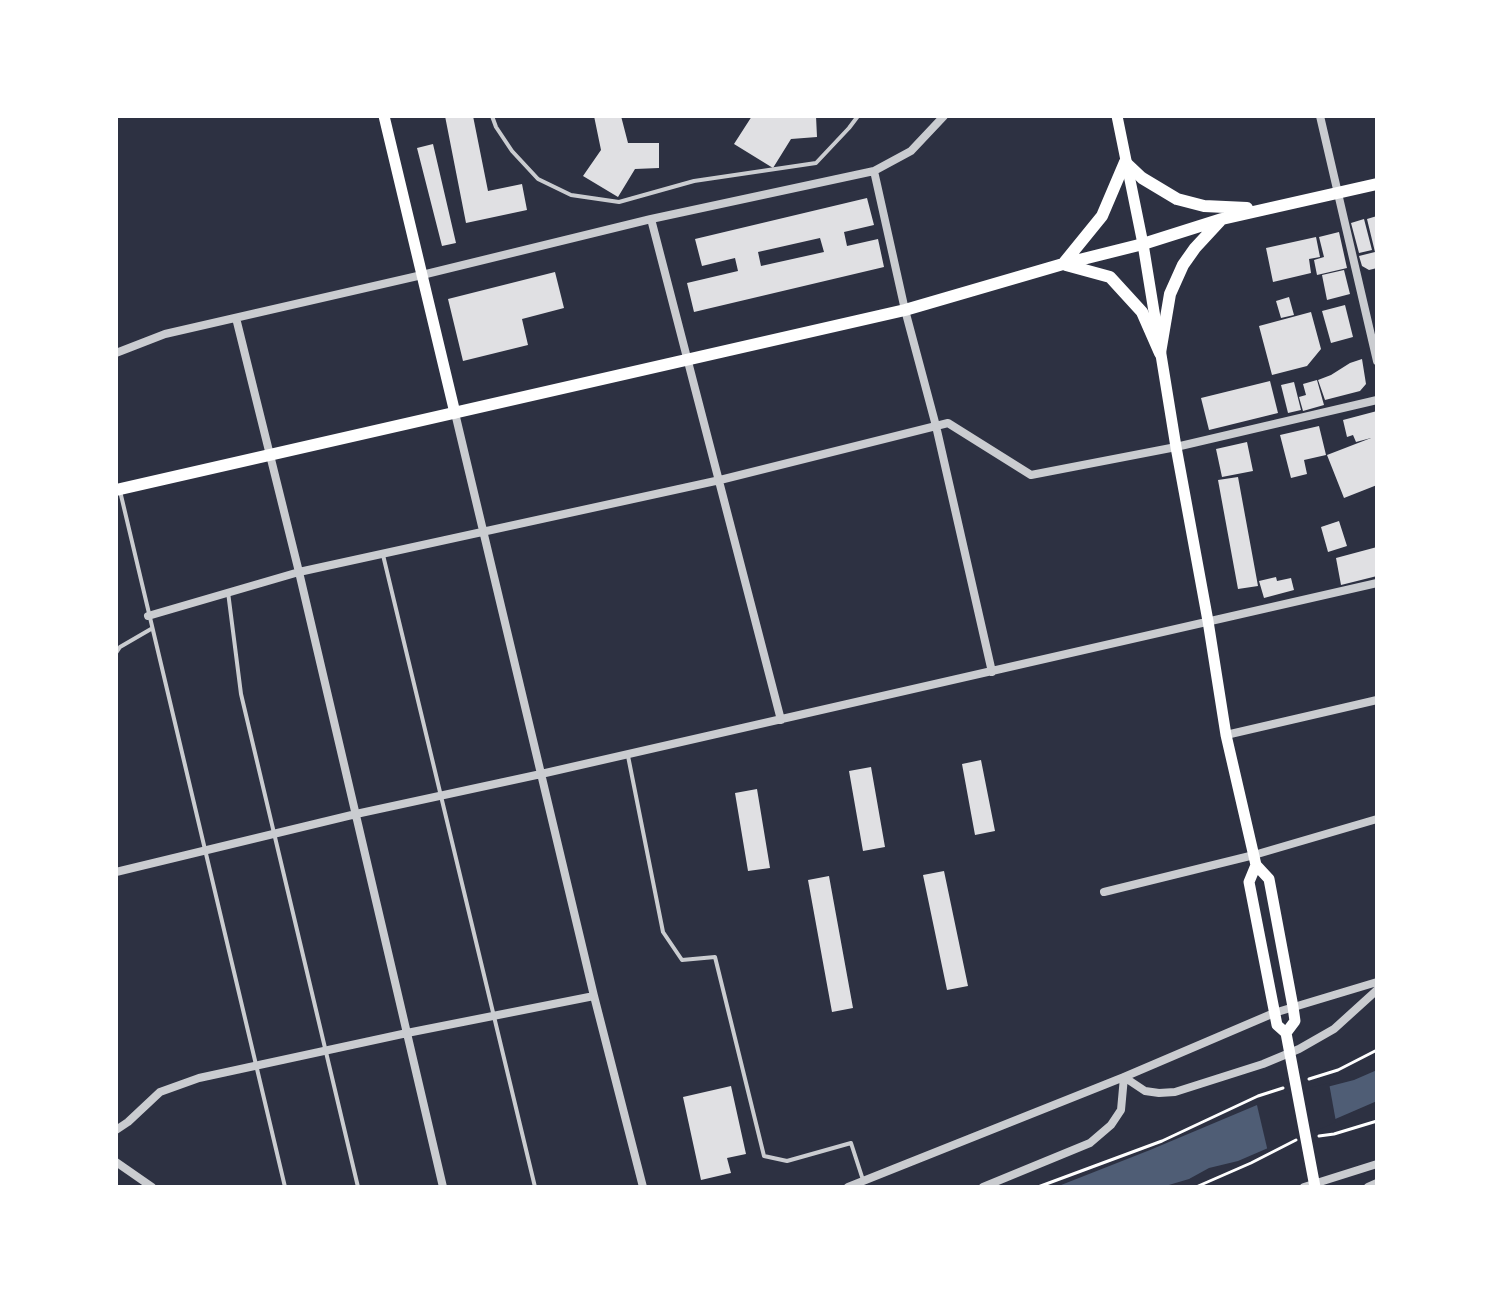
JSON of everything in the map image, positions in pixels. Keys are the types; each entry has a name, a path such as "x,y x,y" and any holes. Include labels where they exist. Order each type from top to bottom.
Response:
{"main road":[{"path":"384,116 455,413"},
{"path":"1117,116 1143,244 1226,735 1255,860 1269,879 1293,1007 1295,1021 1286,1035"},
{"path":"1125,162 1142,178 1177,199 1204,206 1261,209"},
{"path":"1063,264 1102,216 1125,162"},
{"path":"118,489 905,310 1222,219 1377,184"},
{"path":"1160,353 1170,294 1183,265 1222,219"},
{"path":"1063,264 1110,277 1142,312 1160,353"},
{"path":"1255,860 1249,882 1274,1013 1277,1025 1286,1035 1315,1187"}],"street":[{"path":"116,353 165,334 651,219 874,171 911,151 944,116"},
{"path":"1320,116 1377,361"},
{"path":"874,171 992,672"},
{"path":"651,219 781,720"},
{"path":"236,318 299,572 443,1187"},
{"path":"148,616 299,572 720,480 948,423 1031,475 1176,447 1377,400"},
{"path":"455,413 594,996 643,1187"},
{"path":"116,872 356,814 1377,583"},
{"path":"1226,735 1377,700"},
{"path":"1104,892 1255,860 1377,819"},
{"path":"848,1187 1124,1077 1274,1013 1377,982"},
{"path":"1124,1077 1145,1091 1175,1092 1263,1064 1299,1049 1334,1029 1377,990"},
{"path":"116,1130 160,1092 199,1078 594,996"},
{"path":"983,1187 1090,1143 1111,1125 1121,1110 1124,1077"},
{"path":"116,1162 152,1187"},
{"path":"1304,1187 1377,1164"},
{"path":"1368,1187 1377,1183"}],"lane":[{"path":"492,116 512,151 538,179 571,195 619,202 694,181 816,163 858,116"},
{"path":"118,489 285,1187"},
{"path":"383,553 535,1187"},
{"path":"228,592 241,694 358,1187"},
{"path":"116,653 120,647 151,629"},
{"path":"627,754 663,932 682,960 715,957 764,1156 787,1161 851,1143 863,1181"}],"path":[{"path":"1298,1083 1338,1070 1377,1050"},
{"path":"1038,1187 1162,1141 1258,1096 1285,1087"},
{"path":"1311,1137 1334,1134 1377,1121"},
{"path":"1196,1187 1300,1138"}],"water":[{"path":"1377,1070 1377,1101 1238,1161 1209,1168 1189,1179 1162,1187 1056,1187 1257,1105 1354,1080"}],"pier":[{"path":"1329,1083 1336,1122 1268,1152 1256,1101"}],"building":[{"path":"445,116 473,116 488,191 522,184 527,210 466,223"},
{"path":"594,116 621,116 628,143 659,143 659,168 635,169 618,197 583,176 601,150"},
{"path":"752,116 816,116 817,137 791,139 773,168 734,144"},
{"path":"433,144 456,243 442,246 417,148"},
{"path":"867,198 874,225 844,232 847,246 878,239 884,267 694,312 687,283 738,271 735,258 702,266 695,239","holes":["820,238 824,252 761,266 758,252"]},
{"path":"1377,216 1377,268 1369,270 1362,266 1359,256 1375,252 1367,219"},
{"path":"1364,219 1372,250 1359,253 1351,223"},
{"path":"1339,232 1347,268 1317,275 1314,260 1324,257 1319,237"},
{"path":"1316,237 1320,257 1309,259 1311,273 1273,282 1266,248"},
{"path":"1344,270 1350,294 1327,300 1322,275"},
{"path":"555,272 564,308 522,319 528,345 463,361 448,299"},
{"path":"1289,297 1294,315 1281,318 1276,301"},
{"path":"1345,305 1353,337 1331,343 1322,311"},
{"path":"1311,312 1321,349 1307,366 1272,375 1259,326"},
{"path":"1362,359 1366,384 1360,391 1325,400 1318,380"},
{"path":"1317,380 1324,405 1303,411 1299,397 1306,395 1303,384"},
{"path":"1270,381 1278,413 1209,430 1201,398"},
{"path":"1294,382 1301,410 1288,413 1281,385"},
{"path":"1377,411 1377,485 1344,498 1327,455 1371,438 1356,442 1353,435 1347,437 1343,420"},
{"path":"1319,426 1326,455 1304,460 1307,474 1291,478 1280,435"},
{"path":"1247,442 1253,471 1222,477 1216,449"},
{"path":"1238,477 1258,586 1238,589 1218,480"},
{"path":"1339,521 1347,546 1328,552 1321,527"},
{"path":"1377,547 1377,576 1341,585 1336,558"},
{"path":"1276,577 1277,581 1291,578 1294,590 1264,598 1259,581"},
{"path":"981,760 995,831 975,835 962,764"},
{"path":"871,767 885,847 863,851 849,771"},
{"path":"757,789 770,868 748,871 735,793"},
{"path":"944,871 968,986 947,990 923,875"},
{"path":"829,876 853,1008 832,1012 808,880"},
{"path":"731,1086 746,1154 727,1158 731,1173 701,1180 683,1097"}]}
